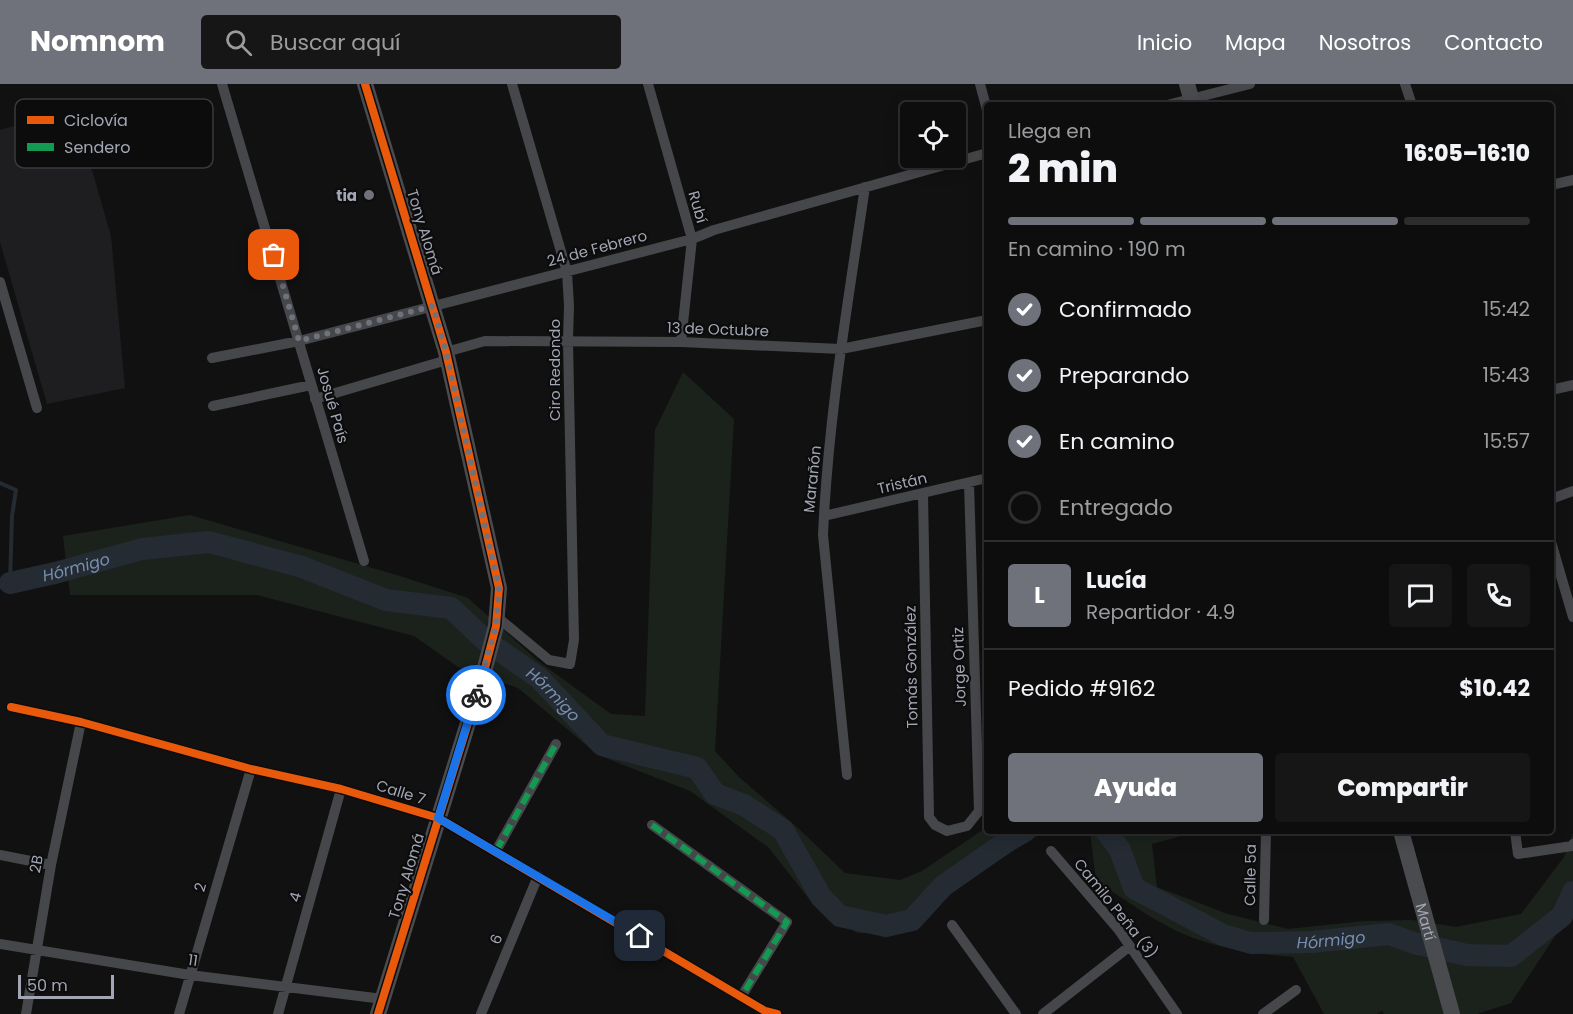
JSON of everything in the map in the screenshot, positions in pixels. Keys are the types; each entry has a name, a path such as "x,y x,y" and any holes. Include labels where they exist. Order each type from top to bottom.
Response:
{"street":[{"name":"Josué País","path":"222,84 364,561"},
{"name":"Tony Alomá","path":"365,84 447,356 499,588 497,622 484,668 380,1006"},
{"name":"Ciro Redondo","path":"497,622 549,660 570,664 574,640 567,272 512,84"},
{"name":"Rubí","path":"648,84 692,239 681,342"},
{"path":"980,84 985,102"},
{"path":"1175,102 1191,96 1250,84"},
{"path":"1405,84 1411,102"},
{"name":"24 de Febrero","path":"212,358 299,341 692,239 714,230 984,154"},
{"path":"1554,184 1573,180"},
{"name":"Marañón","path":"847,775 823,535 841,349 865,187"},
{"path":"0,282 37,408"},
{"name":"13 de Octubre","path":"315,399 447,356 485,341 681,342 841,349 984,321"},
{"path":"213,406 310,385"},
{"path":"1554,389 1573,385"},
{"name":"Tristán","path":"824,516 984,479"},
{"name":"Jorge Ortiz","path":"947,831 967,826 978,811 969,483"},
{"path":"1554,498 1573,491"},
{"name":"Tomás González","path":"923,494 929,817 935,825 947,831"},
{"path":"1554,552 1573,617"},
{"name":"Calle 7","path":"11,707 81,722 251,769 341,789 438,818 765,1011 777,1014"},
{"name":"2B","path":"26,1014 51,865 81,722"},
{"path":"496,851 556,744"},
{"name":"2","path":"179,1014 251,769"},
{"name":"4","path":"278,1014 341,789"},
{"path":"652,825 787,922 741,997"},
{"name":"Calle 5a","path":"1264,920 1266,834"},
{"name":"Martí","path":"1402,834 1451,1010"},
{"path":"1515,834 1518,854 1573,845"},
{"name":"Camilo Peña (3)","path":"1051,851 1118,929 1177,1014"},
{"path":"0,855 51,865"},
{"name":"6","path":"481,1014 538,876"},
{"path":"952,925 1016,1014"},
{"name":"11","path":"0,944 190,975 285,987 380,1006"},
{"path":"1043,1014 1130,946"},
{"path":"1263,1014 1296,990"}],"shaded area":[{"path":"15,126 15,168 91,168 111,236 125,388 47,404 0,242 0,130"},
{"path":"683,372 734,419 715,751 739,777 798,828 845,873 900,880 922,871 984,829 984,834 1040,834 959,885 915,923 898,934 857,933 813,904 768,847 690,791 598,755 518,688 458,667 414,636 257,595 70,595 63,536 190,515 468,598 538,661 611,714 645,716 655,430"},
{"path":"1573,833 1573,909 1511,1003 1477,1014 1384,1014 1382,1011 1377,1014 1324,1014 1293,957 1240,950 1188,936 1153,918 1096,881 1090,834 1188,834 1152,844 1157,887 1228,914 1288,929 1364,921 1412,920 1456,927 1521,914 1564,857"}],"waterway":[{"path":"0,483 16,490 12,516 10,583 0,587"},
{"name":"Hórmigo","path":"10,583 142,549 209,542 302,567 386,600 451,608 486,641 539,678 602,745 697,768 715,794 744,805 783,830 821,897 840,916 886,926 912,920 943,886 1020,834"},
{"name":"Hórmigo","path":"1108,834 1120,850 1134,888 1223,935 1251,943 1312,942 1389,934 1414,943 1467,955 1511,956 1562,916 1573,892"}],"marked path":[{"path":"496,851 556,744"},
{"path":"652,825 787,922 741,997"}],"cycle path":[{"path":"365,84 446,352 499,588 496,626 485,668 378,1014"},
{"path":"11,707 81,722 251,769 341,789 438,818 765,1011 777,1014"}],"way so far":[{"path":"274,255 299,341 433,306 446,352 499,588 496,626 476,695"}],"place":[{"name":"tia","path":"369,195"}],"route":[{"path":"476,695 438,818 640,936"}]}
